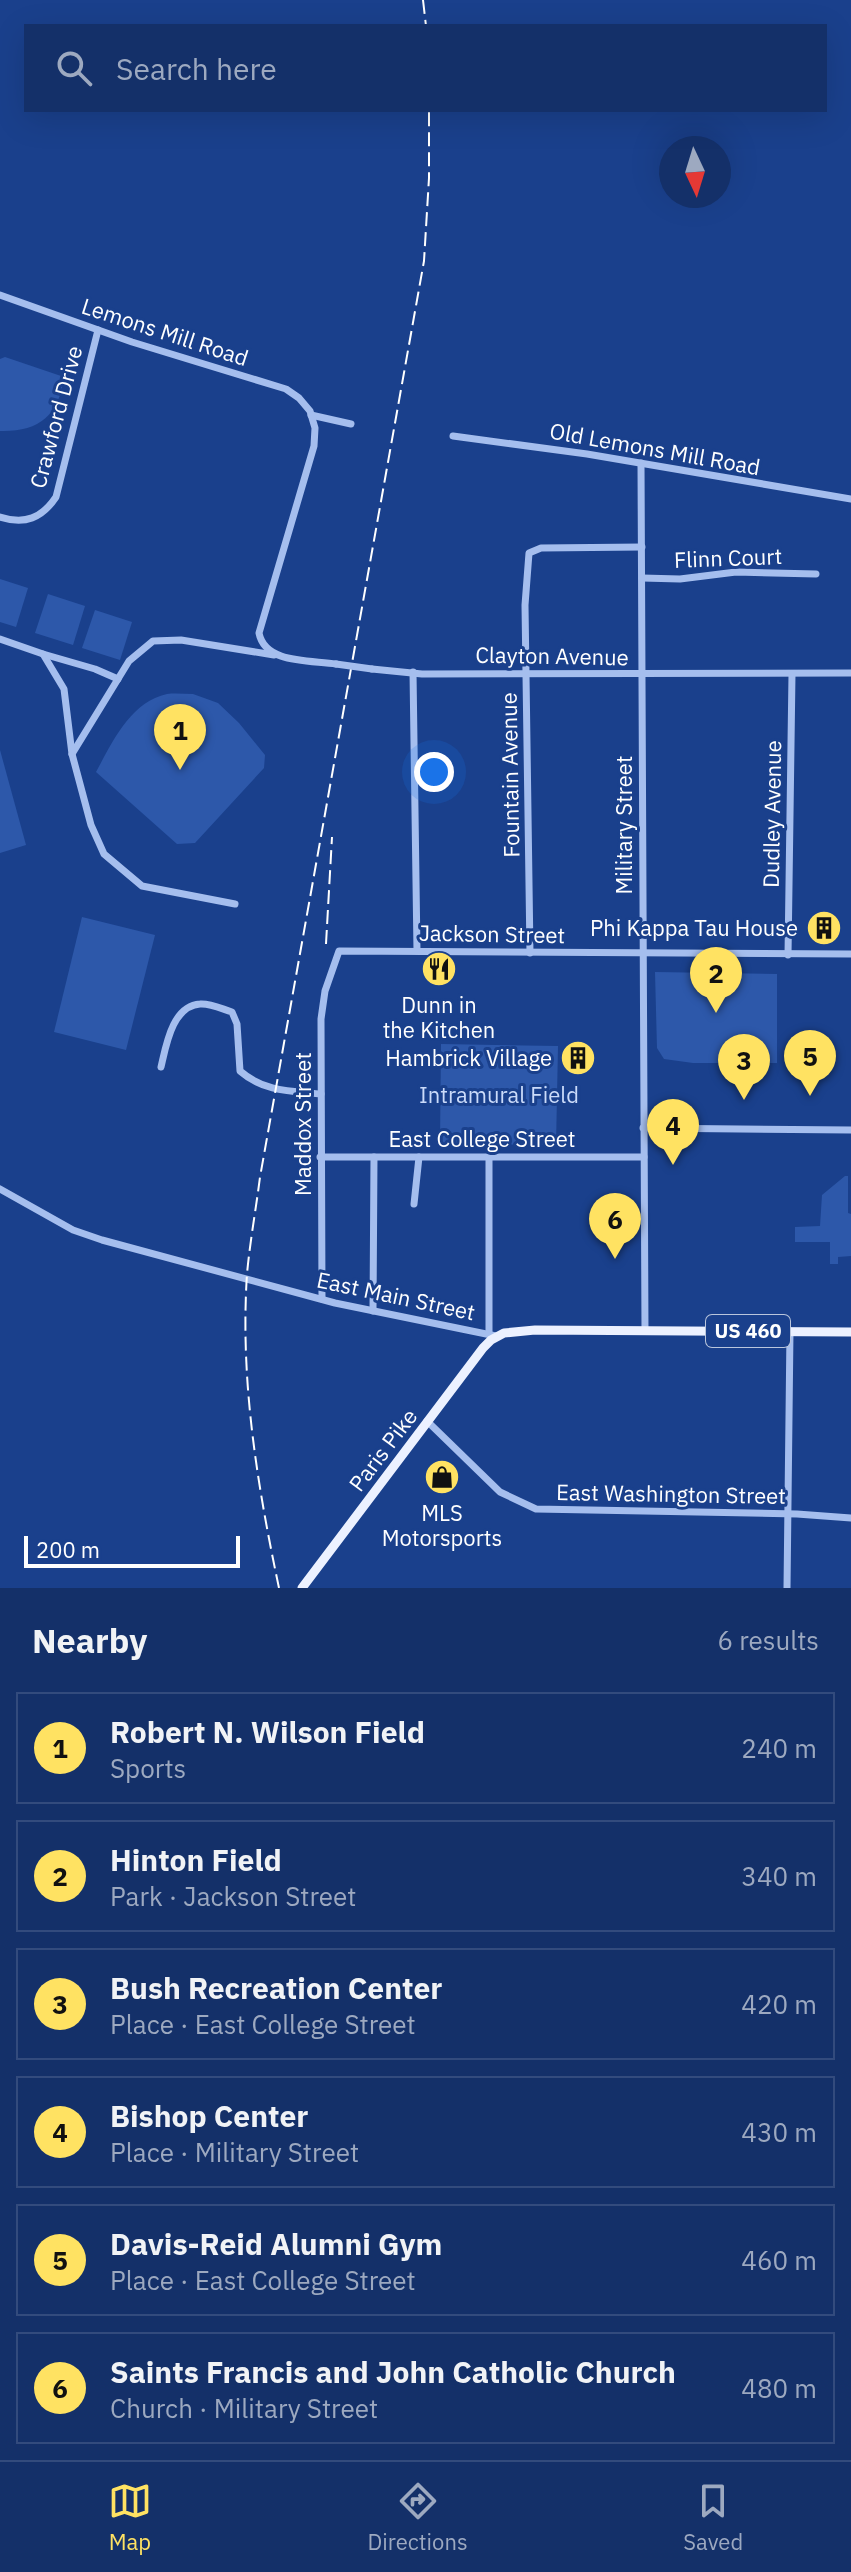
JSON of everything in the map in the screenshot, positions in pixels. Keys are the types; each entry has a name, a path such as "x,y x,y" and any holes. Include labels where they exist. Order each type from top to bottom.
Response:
{"main road":[{"name":"East Main Street","path":"492,1335 535,1330 851,1332"},
{"name":"Paris Pike","path":"302,1588 492,1335"}],"street":[{"name":"Lemons Mill Road","path":"0,295 98,330 281,387 299,398 311,415"},
{"name":"Crawford Drive","path":"0,517 24,522 48,509 56,497 98,330"},
{"path":"276,655 266,650 259,633 314,446 315,428 311,415 351,424"},
{"name":"Old Lemons Mill Road","path":"453,436 641,463 851,499"},
{"name":"Military Street","path":"641,463 645,1331"},
{"name":"Fountain Avenue","path":"530,953 525,605 528,557 531,551 541,548 642,547"},
{"name":"Flinn Court","path":"642,578 680,579 736,572 816,574"},
{"path":"0,639 118,679"},
{"name":"Clayton Avenue","path":"72,754 129,661 144,646 163,639 260,655 413,672 641,675 851,673"},
{"path":"43,654 64,689 72,754 91,825 104,854 142,886 235,904"},
{"path":"413,672 417,951"},
{"name":"Dudley Avenue","path":"788,955 792,674"},
{"name":"Jackson Street","path":"339,951 851,954"},
{"name":"Maddox Street","path":"322,1299 321,1019 325,991 339,951"},
{"path":"161,1067 168,1038 177,1019 190,1007 202,1003 232,1012 237,1024 240,1071 252,1081 276,1091 321,1094"},
{"path":"643,1128 851,1130"},
{"name":"East College Street","path":"320,1157 644,1157"},
{"path":"373,1311 374,1157"},
{"path":"414,1204 419,1157"},
{"path":"489,1157 492,1335"},
{"name":"East Main Street","path":"0,1189 73,1230 93,1237 322,1299 492,1335"},
{"path":"787,1588 790,1331"},
{"name":"East Washington Street","path":"427,1421 500,1492 536,1509 851,1518"}],"green space":[{"path":"5,357 64,377 52,411 36,425 0,431 0,359"},
{"path":"0,579 28,588 16,627 0,622"},
{"path":"48,594 85,606 73,645 35,633"},
{"path":"95,610 132,622 120,660 82,648"},
{"path":"167,694 193,694 218,703 239,723 265,755 264,768 195,843 177,844 96,772 124,725 143,705"},
{"path":"0,750 26,845 0,853"},
{"path":"82,917 155,935 126,1050 54,1032"},
{"path":"655,972 777,974 777,1063 693,1063 664,1059 657,1048"},
{"name":"Intramural Field","path":"441,1044 558,1046 556,1145 440,1144"},
{"path":"848,1176 848,1213 851,1214 851,1256 838,1257 838,1264 830,1264 830,1242 795,1242 795,1227 820,1226 822,1195"}],"railway":[{"path":"423,0 426,24"},
{"path":"279,1588 264,1510 248,1393 247,1274 260,1177 424,261 429,112"},
{"path":"326,944 332,837"}],"place":[{"name":"Robert N. Wilson Field","path":"180,770"},
{"name":"Phi Kappa Tau House","path":"824,928"},
{"name":"Dunn in the Kitchen","path":"439,969"},
{"name":"Hinton Field","path":"716,1013"},
{"name":"Hambrick Village","path":"578,1058"},
{"name":"Davis-Reid Alumni Gym","path":"810,1096"},
{"name":"Bush Recreation Center","path":"744,1100"},
{"name":"Bishop Center","path":"673,1165"},
{"name":"Saints Francis and John Catholic Church","path":"615,1259"},
{"name":"MLS Motorsports","path":"442,1477"}]}
